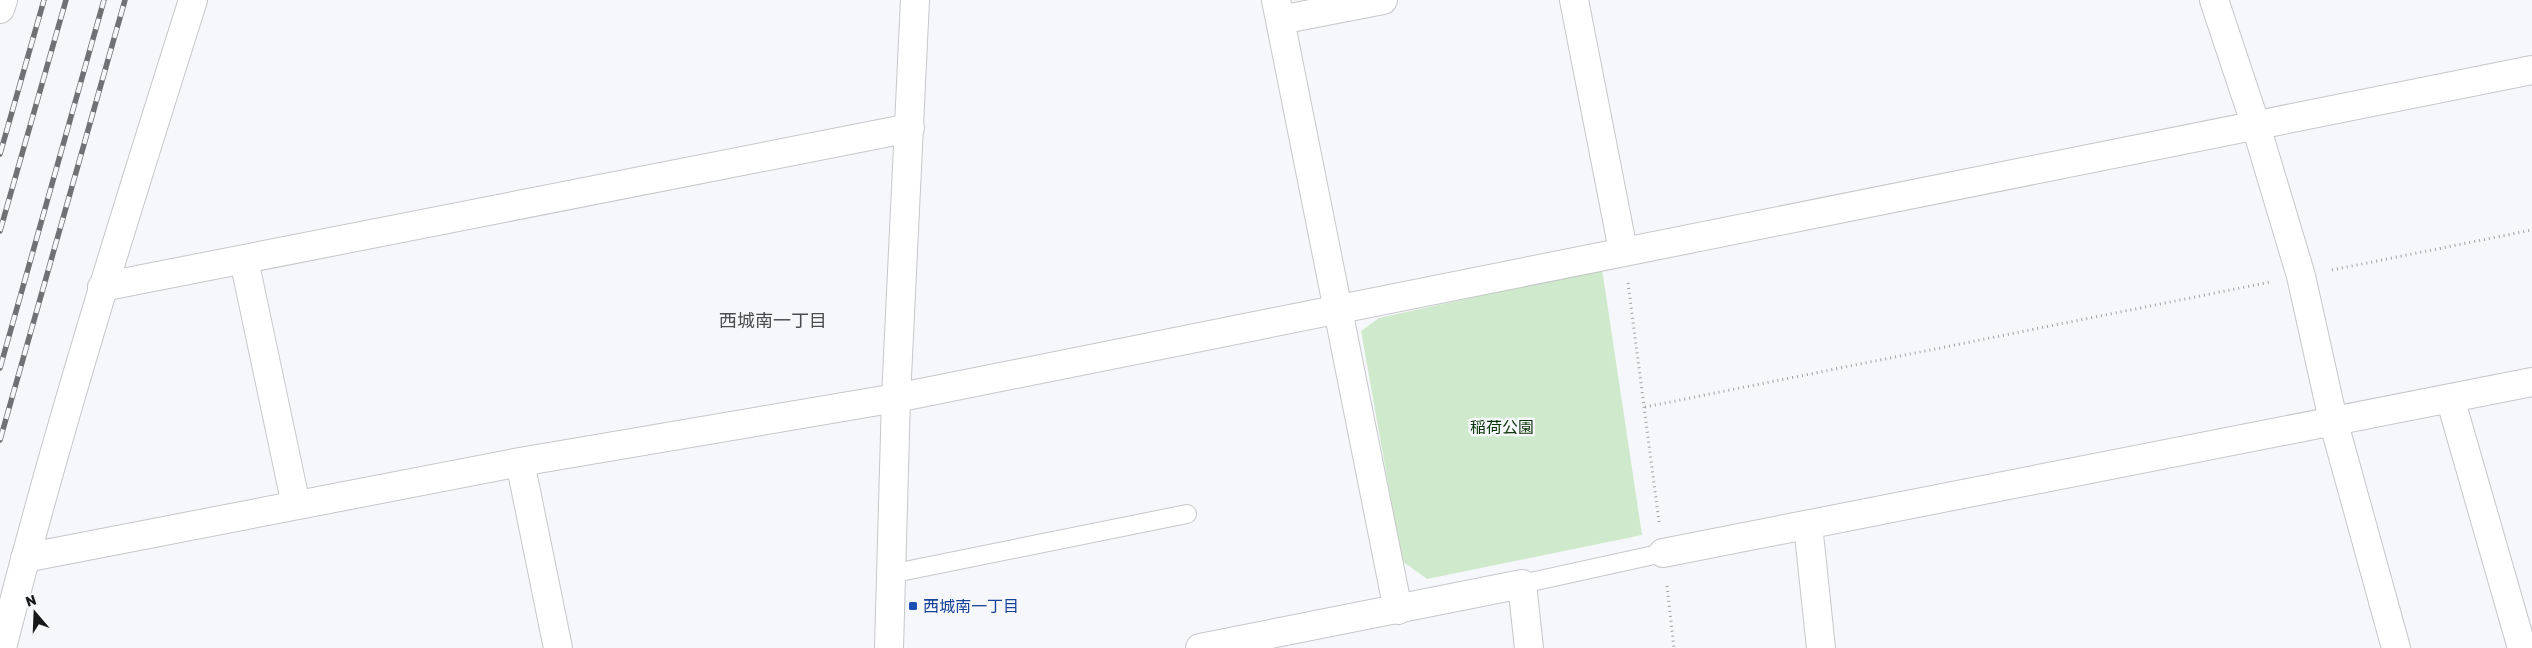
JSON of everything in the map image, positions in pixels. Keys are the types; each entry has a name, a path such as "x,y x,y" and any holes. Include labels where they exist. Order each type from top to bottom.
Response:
{"street":[{"path":"0,9 3,0"},
{"path":"2,648 25,558 102,287 193,0"},
{"path":"889,648 896,398 915,0"},
{"path":"1383,0 1278,10 1398,610"},
{"path":"1574,0 1623,250"},
{"path":"2214,0 2256,126 2300,276 2333,420 2396,648"},
{"path":"25,558 520,462 896,398 1623,250 2532,70"},
{"path":"102,287 910,128"},
{"path":"244,260 296,505"},
{"path":"1663,553 2532,382"},
{"path":"2450,398 2522,648"},
{"path":"520,462 558,648"},
{"path":"1808,525 1821,648"},
{"path":"1200,648 1522,584 1529,648"}],"lane":[{"path":"890,574 1187,514"},
{"path":"1522,584 1663,553"}],"path":[{"path":"1645,407 2532,230"},
{"path":"1623,250 1645,407 1674,648"}],"green space":[{"name":"稲荷公園","path":"1602,269 1642,535 1427,579 1402,561 1361,331 1379,318"}],"railway":[{"path":"0,154 44,0"},
{"path":"0,231 66,0"},
{"path":"0,368 104,0"},
{"path":"0,440 125,0"}],"place":[{"name":"西城南一丁目","path":"913,606"}],"district":[{"name":"西城南一丁目","path":"773,321"}]}
